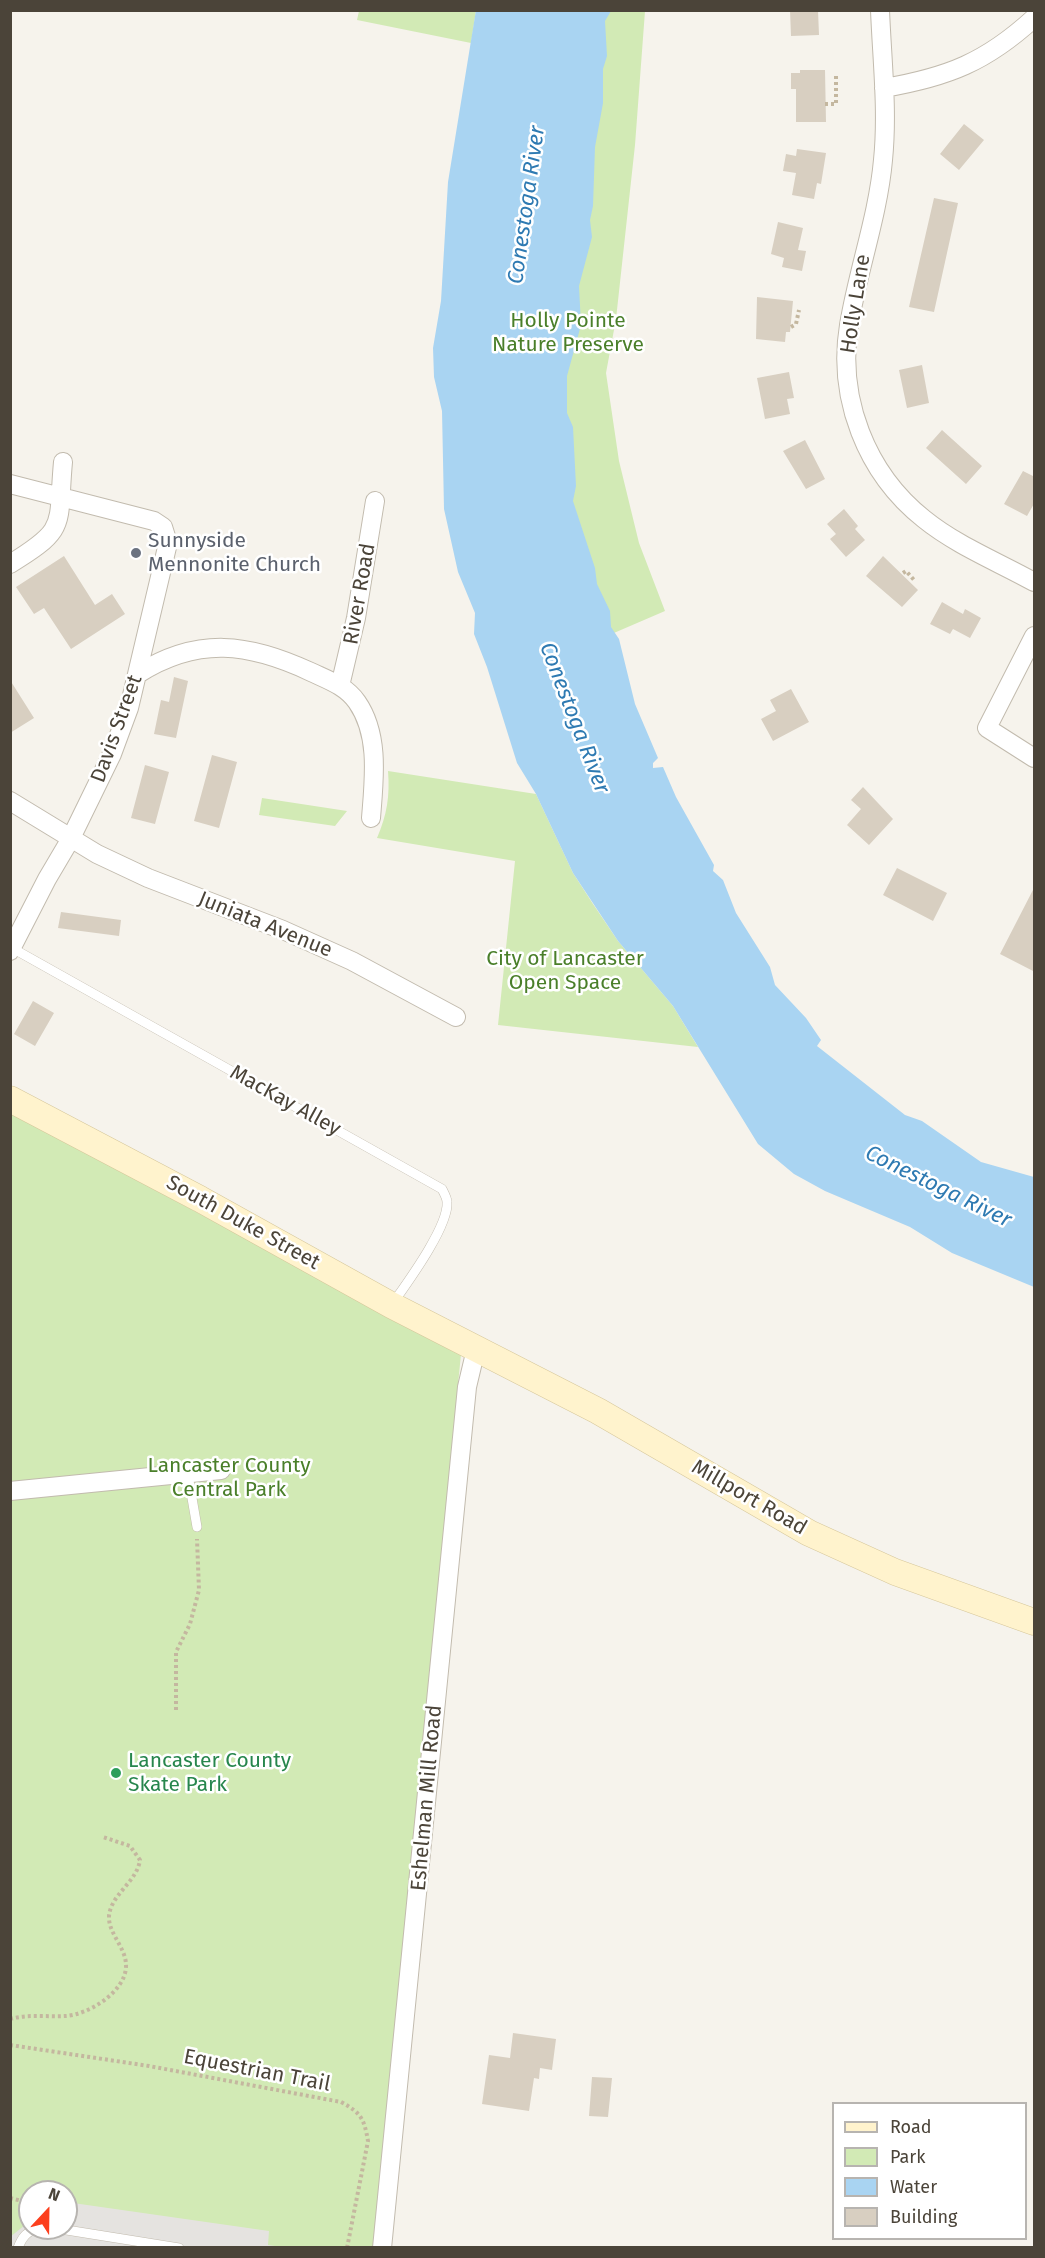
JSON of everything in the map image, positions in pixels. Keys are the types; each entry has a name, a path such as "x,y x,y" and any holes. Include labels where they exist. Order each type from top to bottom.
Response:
{"main road":[{"name":"South Duke Street","path":"10,1099 476,1349"},
{"name":"Millport Road","path":"476,1349 598,1411 809,1533 895,1572 1035,1622"}],"street":[{"name":"Holly Lane","path":"880,10 884,88 883,161 849,327 846,359 848,391 855,420 866,447 882,474 909,506 957,540 1035,582"},
{"path":"884,88 923,81 958,71 993,52 1035,18"},
{"path":"10,564 44,543 55,529 61,512 63,462"},
{"path":"10,484 60,497"},
{"name":"Davis Street","path":"11,950 47,879 70,840 112,754 138,674 168,543 163,527 154,521 60,497"},
{"name":"River Road","path":"340,686 356,618 375,501"},
{"path":"1035,636 987,728 1035,758"},
{"path":"138,674 157,662 189,650 234,646 298,666 340,686 358,703 372,740 374,781 371,818"},
{"name":"Juniata Avenue","path":"10,801 70,840 148,878 283,930 352,961 456,1017"},
{"name":"Eshelman Mill Road","path":"382,2247 467,1387 476,1349"},
{"path":"10,1491 221,1470"}],"lane":[{"name":"MacKay Alley","path":"11,950 442,1189 447,1201 445,1215 418,1267 392,1305"},
{"path":"188,1475 196,1527"},
{"path":"78,2232 179,2247"}],"path":[{"path":"825,104 836,104 836,76"},
{"path":"791,327 796,324 799,310"},
{"path":"903,573 906,570 915,580"},
{"path":"176,1710 176,1652 190,1624 199,1590 196,1527"},
{"path":"10,2019 76,2014 106,1998 122,1981 126,1969 125,1958 111,1928 109,1917 111,1907 139,1869 140,1860 130,1846 103,1838"},
{"name":"Equestrian Trail","path":"10,2045 149,2066 341,2102 358,2112 365,2125 368,2141 347,2247"}],"green space":[{"path":"359,11 476,11 471,43 357,20"},
{"name":"Holly Pointe Nature Preserve","path":"568,11 645,11 635,145 616,319 606,373 619,461 639,543 665,611 586,645 539,261"},
{"name":"City of Lancaster Open Space","path":"388,771 536,794 573,873 618,941 673,1006 698,1047 498,1025 515,861 377,838 387,805"},
{"path":"262,798 347,811 335,826 259,815"},
{"name":"Lancaster County Central Park","path":"10,1112 461,1354 374,2247 11,2247"}],"shaded area":[{"path":"78,2204 269,2231 268,2245 281,2247 11,2248 10,2237 18,2231 18,2240 78,2240"}],"water":[{"name":"Conestoga River","path":"476,10 611,11 605,21 607,56 603,69 603,103 595,147 593,206 590,220 592,237 579,286 581,325 567,376 567,413 573,427 576,486 573,501 595,568 597,584 610,611 611,627 619,639 635,704 658,758 653,763 653,768 663,767 676,797 714,865 713,871 723,880 736,913 770,967 775,985 806,1018 821,1040 817,1046 905,1115 922,1121 981,1162 1034,1177 1034,1287 952,1253 910,1227 825,1191 794,1174 758,1144 673,1006 618,941 573,873 536,794 517,763 487,667 474,634 475,613 458,572 444,509 442,411 434,377 433,348 441,301 448,182"}],"building":[{"path":"790,10 818,10 819,35 791,36"},
{"path":"800,70 825,70 826,122 796,122 796,89 791,89 791,73 800,73"},
{"path":"964,124 984,140 959,170 940,154"},
{"path":"797,149 826,153 821,184 817,183 814,199 792,195 796,173 783,171 786,154 796,156"},
{"path":"934,198 958,203 934,312 909,307"},
{"path":"778,222 803,228 798,250 806,251 802,271 782,267 784,258 771,254"},
{"path":"757,297 793,301 790,332 786,332 785,342 756,339"},
{"path":"922,365 929,403 907,408 899,370"},
{"path":"789,372 794,398 787,399 790,414 765,419 757,378"},
{"path":"942,430 982,466 966,484 926,448"},
{"path":"805,440 825,479 806,489 783,451"},
{"path":"1023,471 1035,477 1035,502 1027,516 1004,504"},
{"path":"844,509 858,526 855,529 865,540 846,557 830,539 836,534 827,524"},
{"path":"64,556 95,605 112,594 125,614 71,649 44,608 34,614 16,587"},
{"path":"883,556 918,590 902,607 866,576"},
{"path":"942,602 963,614 965,609 981,618 970,638 953,629 950,634 930,624"},
{"path":"174,677 188,681 176,738 154,734 161,700 169,702"},
{"path":"10,680 34,718 10,733"},
{"path":"791,689 809,722 773,741 761,719 776,711 770,700"},
{"path":"212,755 237,762 219,828 194,821"},
{"path":"145,765 169,772 155,824 131,818"},
{"path":"863,787 893,819 869,845 847,825 861,809 851,800"},
{"path":"897,868 947,893 933,921 883,895"},
{"path":"1035,886 1035,972 1000,954"},
{"path":"61,912 121,920 119,936 58,928"},
{"path":"33,1001 54,1013 35,1046 14,1034"},
{"path":"513,2033 556,2039 552,2070 540,2068 539,2079 534,2078 529,2111 482,2104 489,2055 510,2058"},
{"path":"592,2077 612,2078 608,2117 589,2116"}],"place":[{"name":"Sunnyside Mennonite Church","path":"136,553"},
{"name":"Lancaster County Skate Park","path":"116,1773"}]}
